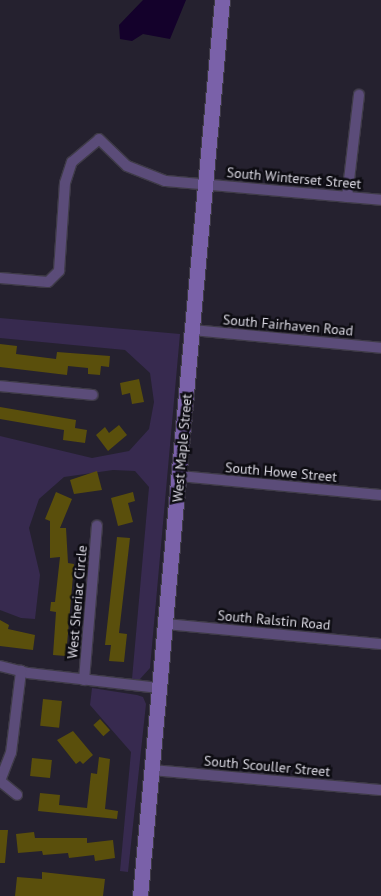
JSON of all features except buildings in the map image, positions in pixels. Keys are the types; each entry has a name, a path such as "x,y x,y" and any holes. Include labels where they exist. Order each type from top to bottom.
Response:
{"main road":[{"name":"West Maple Street","path":"140,896 222,0"}],"street":[{"path":"347,197 359,95"},
{"name":"South Winterset Street","path":"0,278 48,282 59,271 70,169 86,147 99,139 127,166 165,181 381,200"},
{"name":"South Fairhaven Road","path":"192,330 381,348"},
{"path":"0,386 93,396"},
{"name":"South Howe Street","path":"179,476 381,495"},
{"name":"West Sheriac Circle","path":"84,680 97,526"},
{"name":"South Ralstin Road","path":"165,624 381,644"},
{"path":"0,666 84,680 159,688"},
{"path":"17,796 0,781 11,753 21,671"},
{"name":"South Scouller Street","path":"151,770 381,790"}],"shaded area":[{"path":"143,0 186,0 170,39 143,34 132,41 120,39 119,25"},
{"path":"0,318 180,334 150,668 140,679 132,679 149,487 135,471 113,470 64,477 39,499 29,528 40,575 35,619 21,618 0,610 0,436 92,458 129,451 149,429 154,402 150,373 125,350 0,338"},
{"path":"92,688 137,695 143,697 146,704 128,872 120,871 131,752 90,705"}]}
